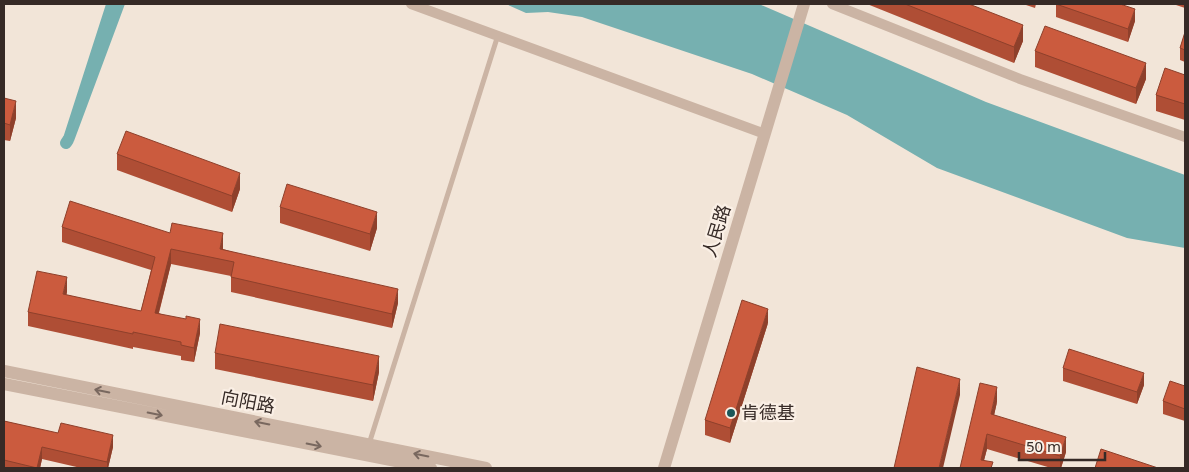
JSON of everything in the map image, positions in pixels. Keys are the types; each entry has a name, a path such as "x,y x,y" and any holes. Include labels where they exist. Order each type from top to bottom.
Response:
{"street":[{"path":"411,4 764,134"},
{"path":"832,4 1020,79 1185,137"},
{"name":"人民路","path":"664,468 803,7"},
{"name":"向阳路","path":"4,371 486,468"},
{"name":"向阳路","path":"4,384 431,468"}],"lane":[{"path":"369,444 498,35"}],"water":[{"path":"106,4 125,4 74,141 63,138"},
{"path":"506,4 759,4 986,102 1185,175 1185,248 1127,238 937,168 847,115 752,74 582,17 548,12 526,13"}],"building":[{"path":"905,4 969,4 1023,25 1014,47"},
{"path":"1056,4 1120,4 1135,9 1128,29"},
{"path":"1045,26 1146,63 1136,88 1035,51"},
{"path":"1185,32 1185,50 1180,48"},
{"path":"1165,68 1185,75 1185,104 1156,95"},
{"path":"4,98 16,101 10,125 4,123"},
{"path":"126,131 240,173 232,196 117,154"},
{"path":"287,184 377,212 370,234 280,207"},
{"path":"70,201 170,233 172,223 223,233 220,249 398,289 392,314 231,277 234,262 171,249 155,313 186,319 186,316 200,319 194,348 181,345 181,342 28,312 37,271 67,277 63,294 141,311 155,257 62,227"},
{"path":"742,300 768,309 730,428 705,420"},
{"path":"220,324 379,356 373,385 215,353"},
{"path":"1069,349 1144,373 1137,392 1063,368"},
{"path":"917,367 960,379 939,468 894,468"},
{"path":"1170,381 1185,386 1185,409 1163,401"},
{"path":"980,383 997,387 991,414 1066,437 1060,456 987,434 981,460 993,462 991,468 960,468"},
{"path":"4,421 58,433 61,423 113,435 107,462 42,447 37,468 4,460"},
{"path":"1101,449 1158,468 1095,468"}],"place":[{"name":"肯德基","path":"731,413"}]}
